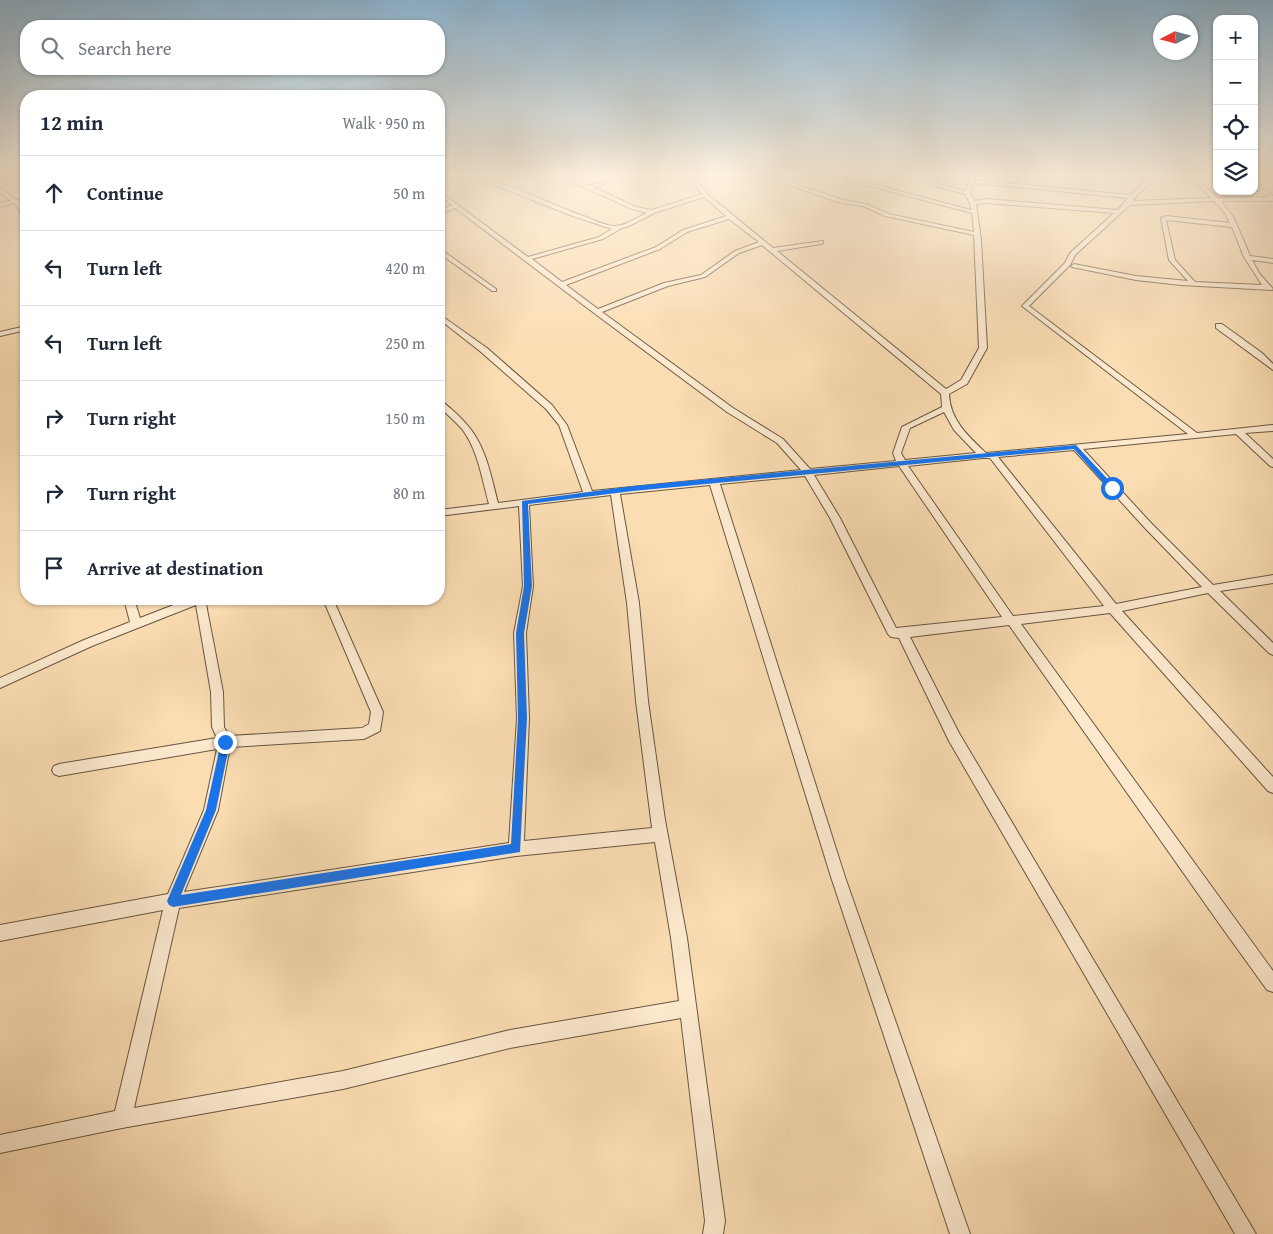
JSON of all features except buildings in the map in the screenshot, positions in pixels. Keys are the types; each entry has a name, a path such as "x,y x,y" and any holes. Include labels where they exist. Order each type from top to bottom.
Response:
{"street":[{"path":"492,234 730,410 780,441 808,473 835,518 895,634 1113,609 1210,589 1273,579"},
{"path":"526,259 601,238 609,234"},
{"path":"562,284 658,248 681,234"},
{"path":"751,234 803,274 945,394 946,408 962,435 988,455 1113,609 1273,787"},
{"path":"945,394 964,382 983,348 976,234"},
{"path":"1095,234 1072,254 1068,264 1025,306 1195,435"},
{"path":"1166,234 1172,260 1193,283"},
{"path":"1237,234 1253,268 1270,289"},
{"path":"596,312 666,284 703,276 737,252 762,242"},
{"path":"770,250 821,242"},
{"path":"445,254 494,290"},
{"path":"1247,257 1273,261"},
{"path":"1074,266 1136,278 1270,289"},
{"path":"445,321 484,350 549,407 563,424 588,494"},
{"path":"1219,326 1259,354 1273,368"},
{"path":"0,334 20,329"},
{"path":"946,408 906,427 897,453 902,464 1010,620 1211,901 1273,984"},
{"path":"445,410 466,429 472,439 487,479 494,506"},
{"path":"445,512 615,491 1273,428"},
{"path":"1238,431 1273,464"},
{"path":"1076,447 1112,488 1210,589 1273,650"},
{"path":"714,481 838,877 960,1234"},
{"path":"615,491 634,603 642,701 661,834 679,938 715,1221 713,1234"},
{"path":"516,849 523,718 520,633 528,586 524,502"},
{"path":"131,605 136,623"},
{"path":"0,683 136,623 184,605"},
{"path":"122,1119 173,901 211,810 225,742 218,727 217,692 201,605"},
{"path":"59,770 225,742 364,733 375,727 377,712 331,605"},
{"path":"902,633 954,737 1246,1234"},
{"path":"0,933 173,901 516,849 661,834"},
{"path":"0,1144 122,1119 342,1080 510,1039 688,1008"}],"route":[{"path":"225,742 211,810 173,901 516,849 523,718 520,633 528,586 524,502 633,489 1076,447 1112,488"}]}
